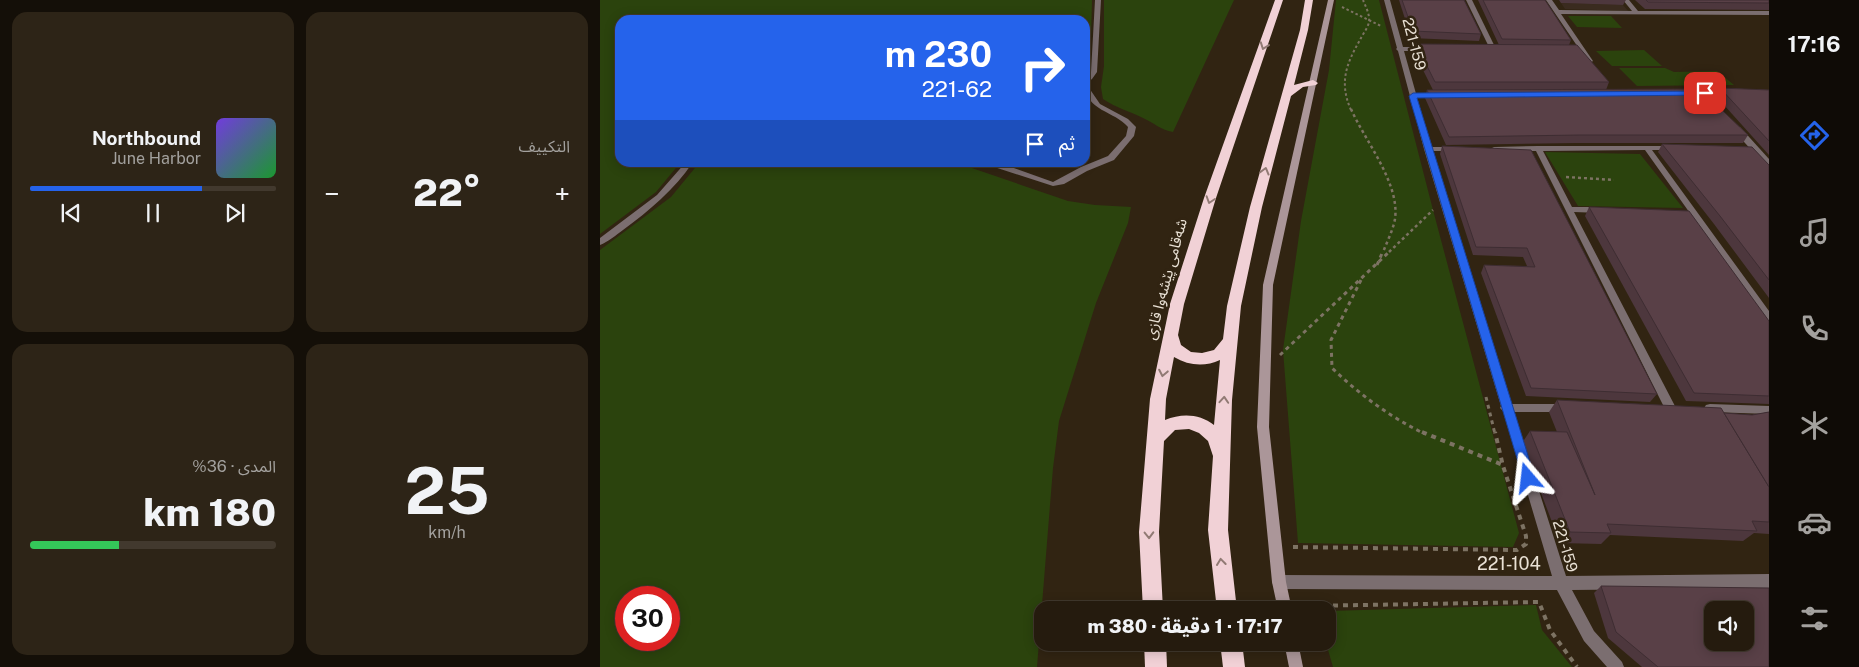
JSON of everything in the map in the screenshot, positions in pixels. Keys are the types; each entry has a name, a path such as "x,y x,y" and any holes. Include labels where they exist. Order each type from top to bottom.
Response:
{"highway":[{"name":"شەقامی پێشەوا قازی","path":"1153,601 1149,532 1158,399 1177,304 1210,198 1278,0"},
{"path":"1226,601 1218,530 1224,400 1234,306 1256,207 1304,30 1309,0"},
{"path":"1286,95 1300,85 1313,84"},
{"path":"1171,333 1171,342 1174,348 1180,354 1197,359 1215,356 1222,352 1230,341"},
{"path":"1155,441 1163,430 1172,424 1194,423 1212,433 1217,441 1221,465"},
{"path":"1155,651 1156,667"},
{"path":"1232,651 1234,667"}],"main road":[{"path":"1283,601 1279,582 1263,427 1268,285 1313,84 1335,3"},
{"path":"1293,651 1296,667"}],"street":[{"path":"1090,77 1094,72 1098,0"},
{"name":"221-159","path":"1387,0 1400,49 1418,96 1428,149 1561,583 1589,636 1617,667"},
{"path":"1470,0 1493,49"},
{"path":"1549,0 1592,64"},
{"path":"1626,0 1637,12"},
{"path":"1557,12 1769,13"},
{"path":"1400,49 1437,49"},
{"path":"1483,49 1502,49"},
{"path":"1571,49 1581,49"},
{"path":"1003,167 1053,184 1064,181 1111,158 1130,136 1132,128 1126,120 1098,105 1090,92"},
{"path":"1685,93 1732,93"},
{"path":"1705,93 1711,100"},
{"path":"1730,121 1769,164"},
{"path":"1538,148 1670,408"},
{"path":"1646,148 1769,318"},
{"path":"1483,149 1676,148"},
{"path":"1428,149 1465,149"},
{"path":"1746,149 1756,149"},
{"path":"600,242 657,200 676,182 686,167"},
{"path":"1569,209 1608,210"},
{"path":"1684,213 1694,214"},
{"path":"1506,408 1574,408"},
{"path":"1700,408 1769,410"},
{"name":"221-104","path":"1279,582 1561,583 1769,581"}],"path":[{"path":"1364,0 1369,20 1351,55 1344,76 1347,102 1383,170 1394,197 1395,219 1377,264"},
{"path":"1335,3 1384,27"},
{"path":"1553,176 1614,180"},
{"path":"1278,357 1437,206"},
{"path":"1361,280 1331,340 1332,368 1350,387 1386,415 1447,444 1503,466"},
{"path":"1293,547 1517,550 1526,544 1526,536 1503,466 1484,388"},
{"path":"1336,605 1539,602 1550,630 1578,667"}],"shaded area":[{"path":"1561,3 1623,5 1628,11 1565,9"}],"green space":[{"path":"600,0 1092,0 1090,45 1090,15 615,15 615,167 677,167 656,192 600,234"},
{"path":"1104,0 1234,0 1173,132 1103,99 1101,87 1104,66"},
{"path":"1336,0 1379,0 1519,533 1513,547 1298,543 1283,350 1301,221 1329,70"},
{"path":"1568,16 1611,16 1622,28 1577,27"},
{"path":"1644,50 1662,66 1612,66 1596,51"},
{"path":"1619,68 1665,68 1674,72 1717,71 1734,85 1637,86"},
{"path":"1545,152 1640,154 1683,208 1578,206"},
{"path":"696,167 969,167 1068,201 1131,207 1128,223 1096,303 1059,421 1053,468 1042,601 1034,601 1034,651 1038,651 1037,667 600,667 600,250 671,197"},
{"path":"1536,605 1542,630 1572,667 1333,667 1328,651 1336,651 1336,611"}],"building":[{"path":"1402,0 1464,0 1481,34 1413,31"},
{"path":"1483,0 1545,0 1571,40 1502,39"},
{"path":"1646,0 1769,0 1769,3 1648,2"},
{"path":"1416,44 1577,45 1609,82 1435,82"},
{"path":"1720,88 1769,90 1769,141"},
{"path":"1700,89 1748,135 1449,137 1427,90"},
{"path":"1662,144 1752,147 1769,165 1769,280 1720,216"},
{"path":"1442,146 1531,150 1657,394 1531,388 1484,265 1535,267 1527,248 1476,247"},
{"path":"1589,207 1689,211 1769,321 1769,396 1694,393"},
{"path":"1557,400 1721,408 1769,487 1769,522 1752,521 1757,531 1607,524 1611,533 1570,532 1530,431 1567,432 1595,495"},
{"path":"1769,412 1769,487 1724,413 1752,415"},
{"path":"1601,586 1769,588 1769,667 1658,667 1616,632"}],"route":[{"path":"1528,478 1413,96 1705,93"}]}
